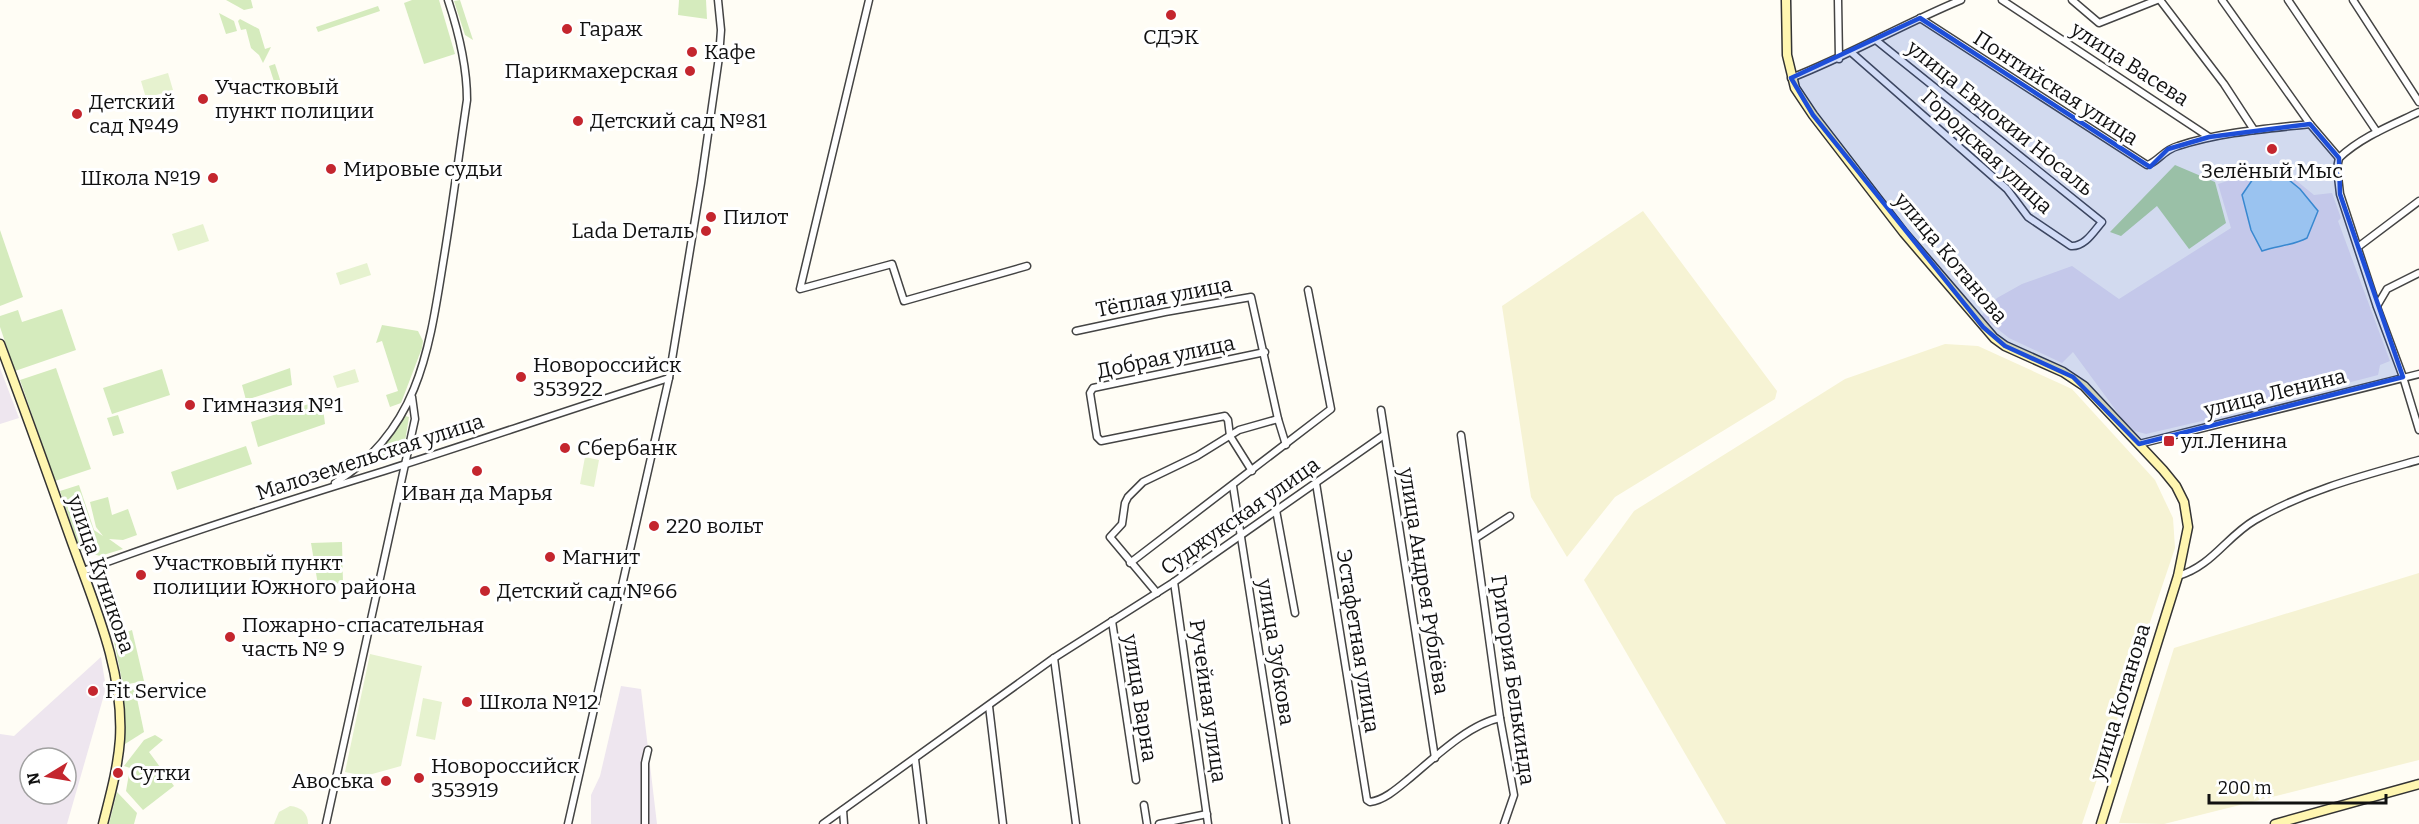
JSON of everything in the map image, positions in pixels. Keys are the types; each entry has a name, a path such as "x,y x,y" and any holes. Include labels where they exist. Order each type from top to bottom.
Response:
{"street":[{"path":"329,486 361,466 389,434 412,396 430,342 467,100 467,77 463,52 448,0"},
{"path":"568,824 669,378 721,42 718,0"},
{"path":"869,0 800,289 892,264 904,301 1027,267"},
{"name":"улица Котанова","path":"1786,0 1787,55 1791,78 1813,115 1904,233 1983,327 2005,346 2073,377 2139,444 2176,486 2184,502 2188,527 2178,576 2101,824"},
{"path":"1838,0 1839,59"},
{"path":"1791,78 1839,59 1961,0"},
{"name":"улица Васева","path":"2002,0 2209,137"},
{"path":"2072,0 2099,23 2158,0 2224,84 2254,130"},
{"path":"2222,0 2310,124 2339,158"},
{"path":"2288,0 2377,132"},
{"path":"2352,0 2419,102"},
{"name":"Понтийская улица","path":"1920,18 2144,164 2151,165 2168,149 2209,137"},
{"name":"улица Евдокии Носаль","path":"1877,41 2102,222"},
{"name":"Городская улица","path":"1852,53 2007,189 2028,217 2071,246 2078,247 2102,222"},
{"path":"2419,112 2377,132 2348,150 2339,158 2337,168 2340,194 2419,430"},
{"path":"2209,137 2310,124"},
{"path":"2358,247 2419,201"},
{"path":"2377,307 2387,289 2419,273"},
{"path":"1130,563 1168,532 1233,486 1330,409 1308,290"},
{"name":"Тёплая улица","path":"1076,332 1165,312 1251,297 1278,419 1286,445"},
{"name":"улица Куникова","path":"0,344 83,571 113,663 119,713 117,761 103,824"},
{"name":"Добрая улица","path":"1230,436 1228,420 1223,416 1101,441 1097,437 1091,389 1265,352"},
{"name":"улица Ленина","path":"2139,444 2419,374"},
{"name":"Малоземельская улица","path":"83,571 329,486 387,470 669,378"},
{"path":"326,824 405,464 414,419 412,396"},
{"name":"улица Андрея Рублёва","path":"1382,410 1435,758"},
{"path":"1158,593 1110,537 1122,524 1128,497 1143,482 1197,456 1246,427 1278,419"},
{"name":"Суджукская улица","path":"1054,658 1158,593 1384,435"},
{"name":"Григория Белькинда","path":"1461,435 1500,718 1514,795 1504,824"},
{"path":"1230,436 1252,471"},
{"path":"2178,576 2197,570 2247,525 2282,506 2334,483 2419,460"},
{"path":"361,466 372,471 387,470"},
{"name":"Эстафетная улица","path":"1316,483 1367,800 1370,802 1396,790 1435,758"},
{"name":"улица Зубкова","path":"1233,486 1286,824"},
{"path":"1276,510 1295,613"},
{"path":"1476,538 1510,516"},
{"name":"Ручейная улица","path":"1174,582 1208,824"},
{"name":"улица Варна","path":"1112,621 1136,780"},
{"path":"823,824 1054,658 1076,824"},
{"path":"989,706 1003,824"},
{"path":"1435,758 1482,723 1500,718"},
{"path":"645,824 645,763 648,750"},
{"path":"915,759 923,824"},
{"path":"2275,824 2419,784"},
{"path":"1144,805 1147,824"},
{"path":"843,810 844,824"},
{"path":"1160,824 1207,814"}],"highlighted area":[{"path":"1920,18 2150,167 2168,149 2209,137 2310,124 2339,158 2340,194 2403,377 2139,444 2073,377 2005,346 1983,327 1813,115 1791,78"}],"shaded area":[{"path":"2277,165 2314,195 2332,193 2341,218 2338,221 2390,361 2380,365 2378,375 2259,406 2252,400 2227,406 2223,416 2146,434 2135,431 2123,420 2073,352 2062,363 2009,338 1981,316 1997,298 2022,284 2072,266 2119,299 2231,228 2218,184"},
{"path":"1643,211 1777,391 1775,399 1615,497 1567,557 1531,497 1502,306"},
{"path":"1945,344 1978,346 2072,389 2155,480 2173,518 2175,548 2082,824 1726,824 1584,580 1634,511 1845,379"},
{"path":"0,368 19,418 0,424"},
{"path":"2419,573 2419,760 2164,824 2119,823 2174,648"},
{"path":"101,657 106,688 78,786 78,746 18,746 18,806 72,806 67,824 0,824 0,734 14,736"},
{"path":"621,686 641,689 657,824 591,824 591,795 600,776"}],"green space":[{"path":"226,0 251,0 253,8 244,10"},
{"path":"412,0 439,0 455,54 424,64 404,3"},
{"path":"460,0 473,40 465,35 454,1"},
{"path":"679,0 706,0 707,19 678,15"},
{"path":"378,6 380,11 318,32 316,27"},
{"path":"219,13 234,21 237,31 226,34"},
{"path":"240,19 259,29 265,49 271,47 263,63 259,55 251,48 246,29 241,30 238,21"},
{"path":"275,64 284,92 278,94 269,66"},
{"path":"168,73 173,90 146,98 141,81"},
{"path":"2175,165 2215,182 2226,223 2189,249 2157,206 2121,236 2110,232"},
{"path":"203,224 209,241 178,251 172,234"},
{"path":"0,230 23,297 0,306"},
{"path":"367,263 371,275 340,285 336,273"},
{"path":"62,309 76,350 15,371 0,327 0,316 18,310 22,322"},
{"path":"382,325 418,331 423,341 401,403 390,407 386,395 398,391 382,341 376,343"},
{"path":"56,368 91,469 55,481 20,380"},
{"path":"290,368 292,385 246,400 242,385"},
{"path":"162,369 170,395 112,414 103,388"},
{"path":"355,369 359,382 337,388 333,376"},
{"path":"322,400 325,424 258,447 251,422"},
{"path":"118,415 124,433 113,436 107,418"},
{"path":"405,416 409,417 403,454 373,464 369,459 386,443"},
{"path":"246,446 252,464 177,490 171,472"},
{"path":"585,457 599,460 594,487 580,484"},
{"path":"79,485 94,530 103,536 96,527 90,502 108,497 112,515 128,509 137,535 123,540 109,539 123,549 100,556 80,550 60,491"},
{"path":"342,542 343,583 318,585 311,543"},
{"path":"132,630 144,681 123,685 113,637"},
{"path":"370,654 422,666 401,766 365,776 345,772"},
{"path":"135,689 144,732 125,744 123,691"},
{"path":"423,698 442,702 435,740 416,736"},
{"path":"155,735 163,740 149,752 174,786 143,810 126,791 130,768 124,766 144,740"},
{"path":"117,792 137,813 134,824 109,824"},
{"path":"290,806 303,811 308,824 274,824 279,812"}],"water":[{"path":"2277,170 2300,189 2318,211 2307,238 2262,251 2251,230 2242,195 2255,176"}],"place":[{"name":"СДЭК","path":"1171,15"},
{"name":"Гараж","path":"567,29"},
{"name":"Кафе","path":"692,52"},
{"name":"Парикмахерская","path":"690,71"},
{"name":"Участковый пункт полиции","path":"203,99"},
{"name":"Детский сад №49","path":"77,114"},
{"name":"Детский сад №81","path":"578,121"},
{"name":"Зелёный Мыс","path":"2272,149"},
{"name":"Мировые судьи","path":"331,169"},
{"name":"Школа №19","path":"213,178"},
{"name":"Пилот","path":"711,217"},
{"name":"Lada Dеталь","path":"706,231"},
{"name":"Новороссийск 353922","path":"521,377"},
{"name":"Гимназия №1","path":"190,405"},
{"name":"ул.Ленина","path":"2169,441"},
{"name":"Сбербанк","path":"565,448"},
{"name":"Иван да Марья","path":"477,471"},
{"name":"220 вольт","path":"654,526"},
{"name":"Магнит","path":"550,557"},
{"name":"Участковый пункт полиции Южного района","path":"141,575"},
{"name":"Детский сад №66","path":"485,591"},
{"name":"Пожарно-спасательная часть № 9","path":"230,637"},
{"name":"Fit Service","path":"93,691"},
{"name":"Школа №12","path":"467,702"},
{"name":"Сутки","path":"118,773"},
{"name":"Новороссийск 353919","path":"419,778"},
{"name":"Авоська","path":"386,781"}]}
